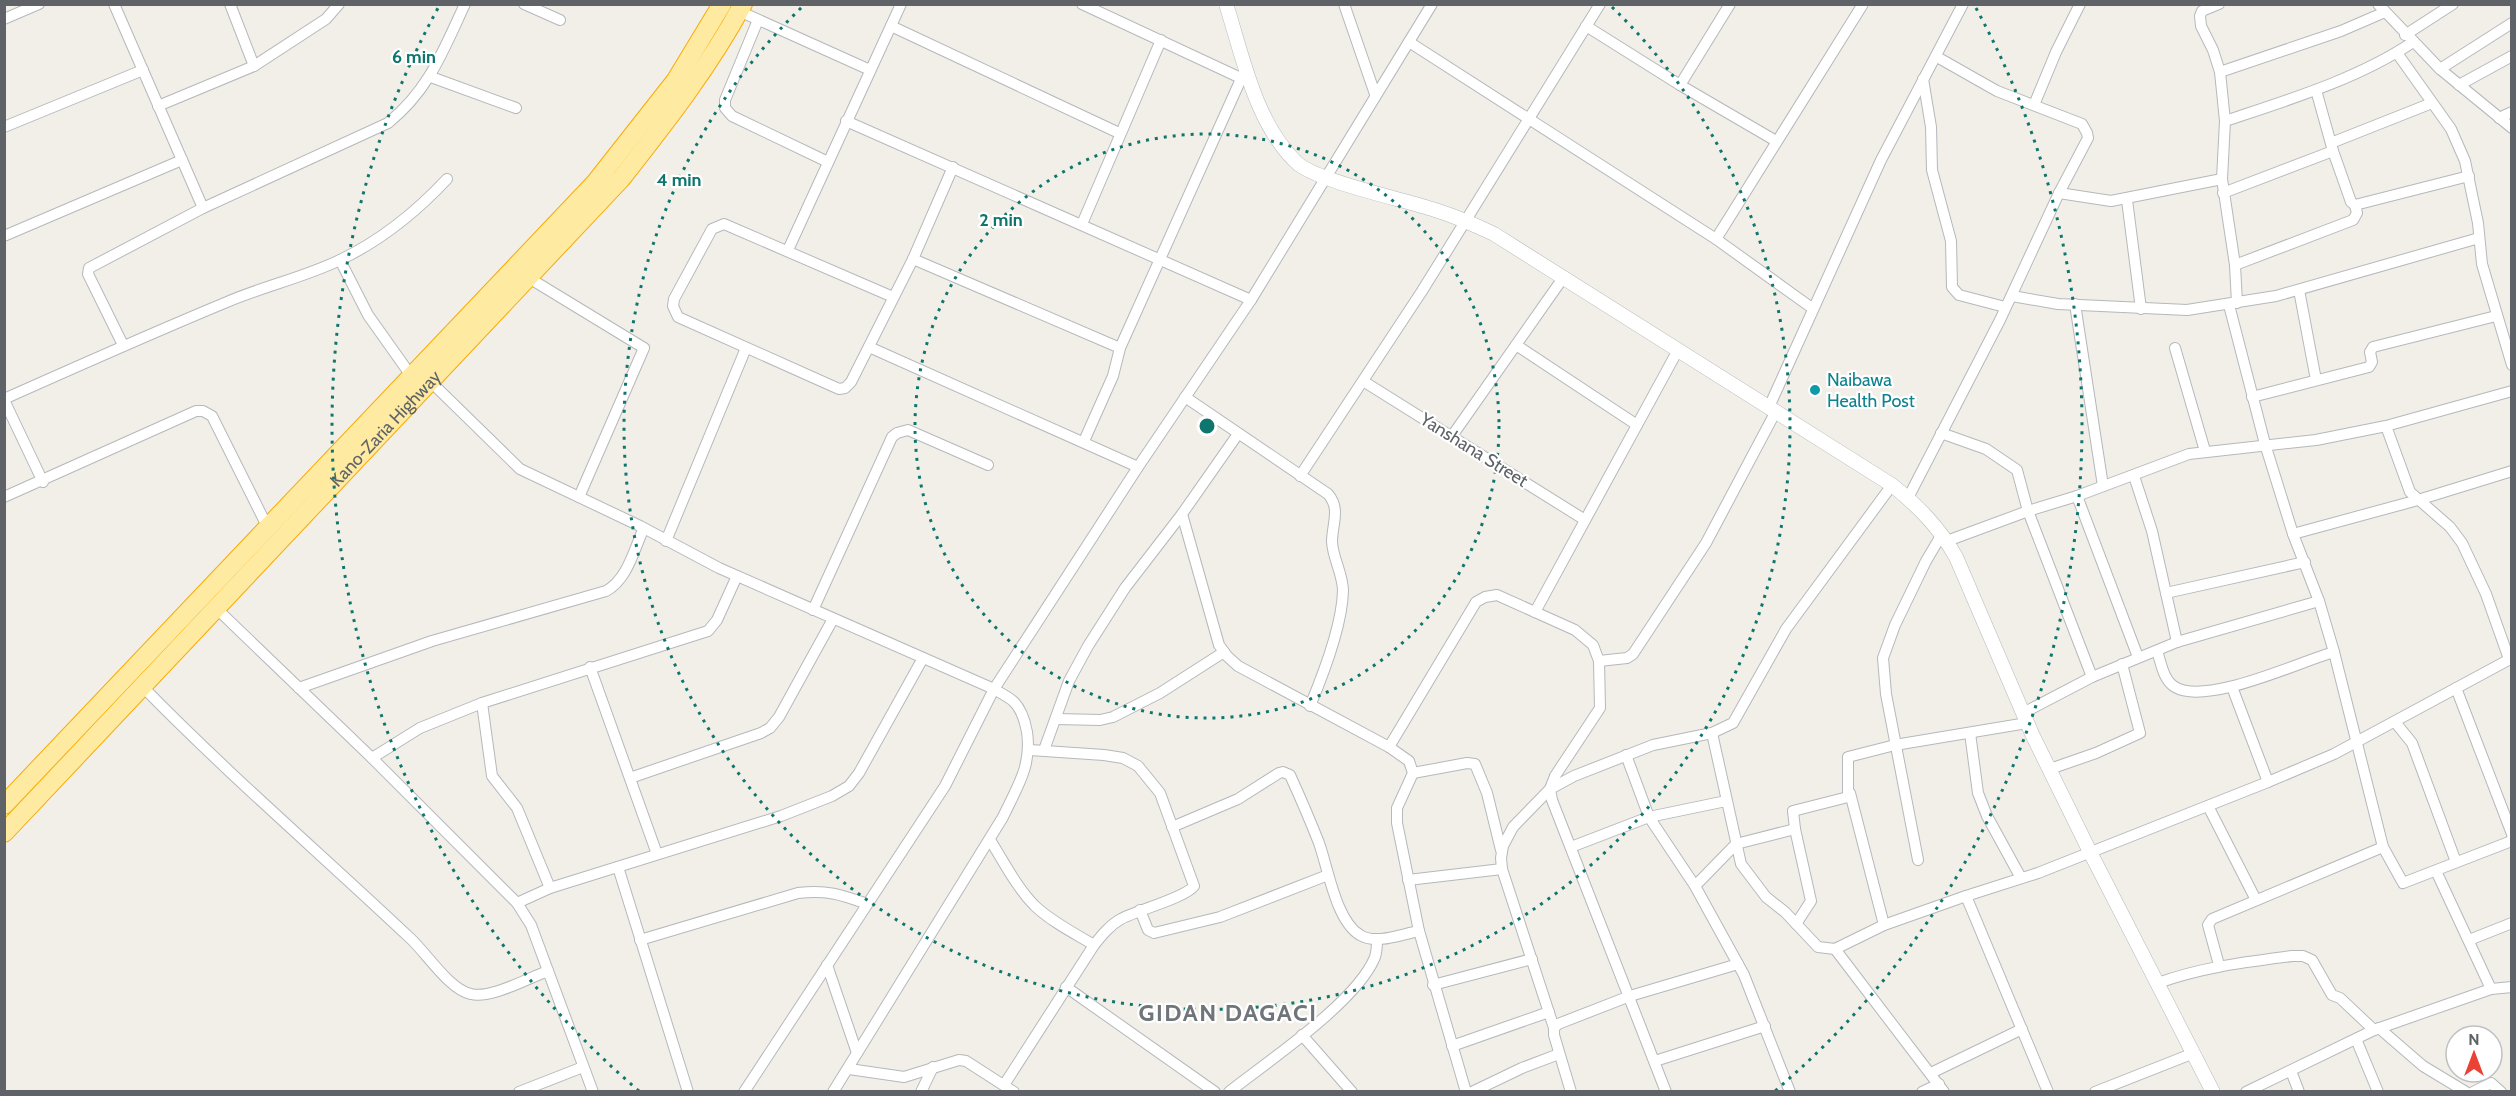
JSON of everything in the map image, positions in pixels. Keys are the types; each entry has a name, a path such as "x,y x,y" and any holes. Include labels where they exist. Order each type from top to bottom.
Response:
{"highway":[{"name":"Kano-Zaria Highway","path":"4,805 610,165 676,80 722,4"},
{"name":"Kano-Zaria Highway","path":"4,833 621,179 691,89 741,8"}],"street":[{"path":"4,19 39,4"},
{"path":"114,4 203,208"},
{"path":"230,4 254,66"},
{"path":"158,106 254,66 326,20 339,4"},
{"path":"123,345 88,274 89,268 203,208 387,123 400,114 431,77 465,4"},
{"path":"524,4 560,20"},
{"path":"788,250 901,4"},
{"path":"1082,4 1246,81"},
{"path":"1226,4 1246,81 1275,135 1298,164 1325,177 1465,221 1494,234 1892,485 1922,509 1944,538 2049,769 2212,1092"},
{"path":"1344,4 1375,94"},
{"path":"744,1092 945,786 994,689 1138,467 1251,300 1432,4"},
{"path":"1300,476 1530,120 1600,4"},
{"path":"1680,85 1730,4"},
{"path":"1716,239 1863,4"},
{"path":"1599,662 1627,658 1633,654 1706,543 1772,409 1812,308 1881,160 1963,4"},
{"path":"2034,105 2056,52 2080,4"},
{"path":"2219,4 2202,11 2200,16 2201,27 2213,50 2220,72 2225,122 2223,193 2235,265 2233,304 2252,398 2293,534 2319,601 2334,652 2384,847 2403,883 2509,842 2511,839"},
{"path":"2225,122 2316,90 2397,53 2409,38 2453,4"},
{"path":"741,8 758,20 870,70"},
{"path":"2220,72 2331,35 2381,8 2440,69 2511,128"},
{"path":"758,20 725,100 725,108 732,116 828,162"},
{"path":"2440,69 2511,23"},
{"path":"891,26 1119,133"},
{"path":"1586,26 1680,85 1776,141"},
{"path":"1082,224 1119,133 1161,40"},
{"path":"1409,42 1716,239 1812,308"},
{"path":"2397,53 2451,129 2465,161 2482,264 2511,365"},
{"path":"2460,85 2511,56"},
{"path":"1908,498 2012,297 2059,193 2088,138 2082,124 1989,87 1936,57"},
{"path":"4,127 143,70"},
{"path":"431,77 516,108"},
{"path":"1923,79 1931,127 1932,170 1951,241 1952,287 1959,295 2006,307"},
{"path":"1084,441 1113,376 1120,348 1246,81"},
{"path":"2235,265 2353,220 2357,213 2332,147 2316,90"},
{"path":"2223,193 2432,103"},
{"path":"2499,118 2511,112"},
{"path":"846,121 1251,300"},
{"path":"4,236 182,160"},
{"path":"893,297 724,224 712,229 674,299 673,306 678,317 839,389 845,388 852,382 914,259 953,167"},
{"path":"2355,205 2469,176"},
{"path":"43,482 4,400 123,345 240,296 340,260 361,249 420,206 447,179"},
{"path":"2059,193 2096,201 2127,200 2222,179"},
{"path":"2127,200 2141,309"},
{"path":"2012,297 2141,309 2187,310 2233,304 2299,290 2479,238"},
{"path":"914,259 1120,348"},
{"path":"340,260 368,315 411,377"},
{"path":"529,278 644,348 579,497"},
{"path":"1452,436 1563,278"},
{"path":"2299,290 2316,380"},
{"path":"2074,304 2103,486"},
{"path":"2252,398 2368,367 2372,362 2370,351 2373,347 2496,316"},
{"path":"1516,345 1637,425"},
{"path":"868,347 1084,441 1138,467"},
{"path":"666,542 746,348"},
{"path":"2175,348 2205,451"},
{"path":"1535,612 1678,350"},
{"name":"Yanshana Street","path":"1363,381 1585,520"},
{"path":"431,382 520,469 737,576 994,689 1013,700 1021,711 1026,724 1030,750 1024,772 990,840 963,878 833,1092"},
{"path":"1918,860 1886,694 1883,658 1885,649 1926,561 1944,538 2077,496 2189,454 2316,440 2386,426 2511,391"},
{"path":"1185,398 1328,494 1335,502 1333,555 1343,590 1323,672 1310,706"},
{"path":"4,497 43,482 196,411 203,411 212,416 268,528"},
{"path":"1712,733 1741,864 1766,897 1818,947 1835,949 1884,925 2021,878 2208,806 2358,742 2510,658 2486,594 2462,543 2450,527 2410,492 2386,426"},
{"path":"813,610 892,437 908,430 988,465"},
{"path":"1941,433 1986,448 2017,470 2028,511 2092,677"},
{"path":"1044,750 1069,681 1088,645 1125,588 1182,514 1238,434"},
{"path":"2293,534 2418,500 2511,471"},
{"path":"2134,476 2152,531 2177,642"},
{"path":"1502,852 1513,826 1550,789 1574,776 1653,745 1712,733 1733,723 1786,628 1892,485"},
{"path":"2077,496 2138,657"},
{"path":"1182,514 1219,645 1224,652 1238,666 1389,747 1409,761 1413,772 1396,813 1419,931 1466,1092"},
{"path":"298,688 432,641 606,591 614,587 623,574 643,530"},
{"path":"2166,593 2305,562"},
{"path":"372,758 420,728 482,703 590,667 693,638 708,631 717,621 737,576"},
{"path":"1389,747 1476,602 1485,597 1497,595 1575,630 1593,645 1599,662 1600,708 1555,776 1550,789 1552,800 1666,1092"},
{"path":"1884,925 1850,793 1848,757 1895,745 1971,733 2025,718 2092,677 2138,657 2177,642 2319,601"},
{"path":"217,609 372,758 517,903 531,925 592,1092"},
{"path":"630,778 771,728 833,619"},
{"path":"2157,651 2166,677 2173,686 2198,692 2232,687 2334,652"},
{"path":"1056,719 1100,720 1113,717 1160,693 1224,652"},
{"path":"517,903 550,888 781,816 832,796 849,786 859,773 923,658"},
{"path":"2049,769 2096,753 2140,733 2122,664"},
{"path":"590,667 657,854"},
{"path":"143,687 242,785 414,941 460,991 473,995 488,994 548,970"},
{"path":"2232,687 2268,782"},
{"path":"2456,688 2511,834"},
{"path":"482,703 492,776 517,808 550,888"},
{"path":"2395,722 2412,743 2456,862"},
{"path":"1971,733 1978,793 1987,816 2021,878"},
{"path":"1004,1085 1066,987 1108,928 1140,910 1184,894 1194,886 1160,794 1138,766 1124,758 1104,755 1030,750"},
{"path":"1626,755 1649,817 1695,886 1738,964 1765,1026 1787,1091"},
{"path":"1413,772 1467,763 1474,764 1487,793 1502,852 1502,869 1554,1028 1559,1054 1571,1092"},
{"path":"1172,827 1238,799 1279,773 1286,772 1290,775 1319,844 1341,909 1351,927 1360,935 1377,939 1419,931"},
{"path":"1796,924 1811,901 1793,817 1796,809 1841,799 1850,793"},
{"path":"1571,847 1649,817 1726,801"},
{"path":"2208,806 2256,900"},
{"path":"1695,886 1736,843 1795,829"},
{"path":"990,840 1023,891 1036,906 1055,922 1094,945"},
{"path":"2219,965 2209,922 2384,847"},
{"path":"618,867 688,1092"},
{"path":"1408,880 1502,869"},
{"path":"2436,871 2491,989"},
{"path":"1140,910 1148,930 1154,933 1220,917 1328,874"},
{"path":"640,940 798,893 821,890 838,893 867,904"},
{"path":"1965,896 2048,1092"},
{"path":"2469,940 2511,923"},
{"path":"1229,1092 1302,1035 1354,990 1375,956 1377,939"},
{"path":"1835,949 1942,1088 1922,1092"},
{"path":"2158,983 2184,973 2219,965 2303,956 2312,960 2332,994 2340,998 2423,1066 2466,1092"},
{"path":"1433,985 1532,959"},
{"path":"1554,1028 1558,1024 1630,996 1738,964"},
{"path":"827,965 857,1053"},
{"path":"1066,987 1215,1092"},
{"path":"2246,1092 2376,1029 2491,989 2511,988"},
{"path":"1452,1046 1549,1012"},
{"path":"1655,1061 1765,1026"},
{"path":"1931,1072 2022,1029"},
{"path":"1302,1035 1352,1092"},
{"path":"2356,1039 2378,1092"},
{"path":"2095,1092 2194,1053"},
{"path":"1473,1092 1522,1068 1559,1054"},
{"path":"849,1069 903,1077 959,1060 966,1061 1014,1092"},
{"path":"519,1092 583,1066"},
{"path":"921,1092 933,1067"},
{"path":"2291,1071 2299,1092"},
{"path":"2474,1092 2491,1083 2501,1092"}],"place":[{"name":"Naibawa Health Post","path":"1815,390"}],"district":[{"name":"GIDAN DAGACI","path":"1228,1012"}]}
